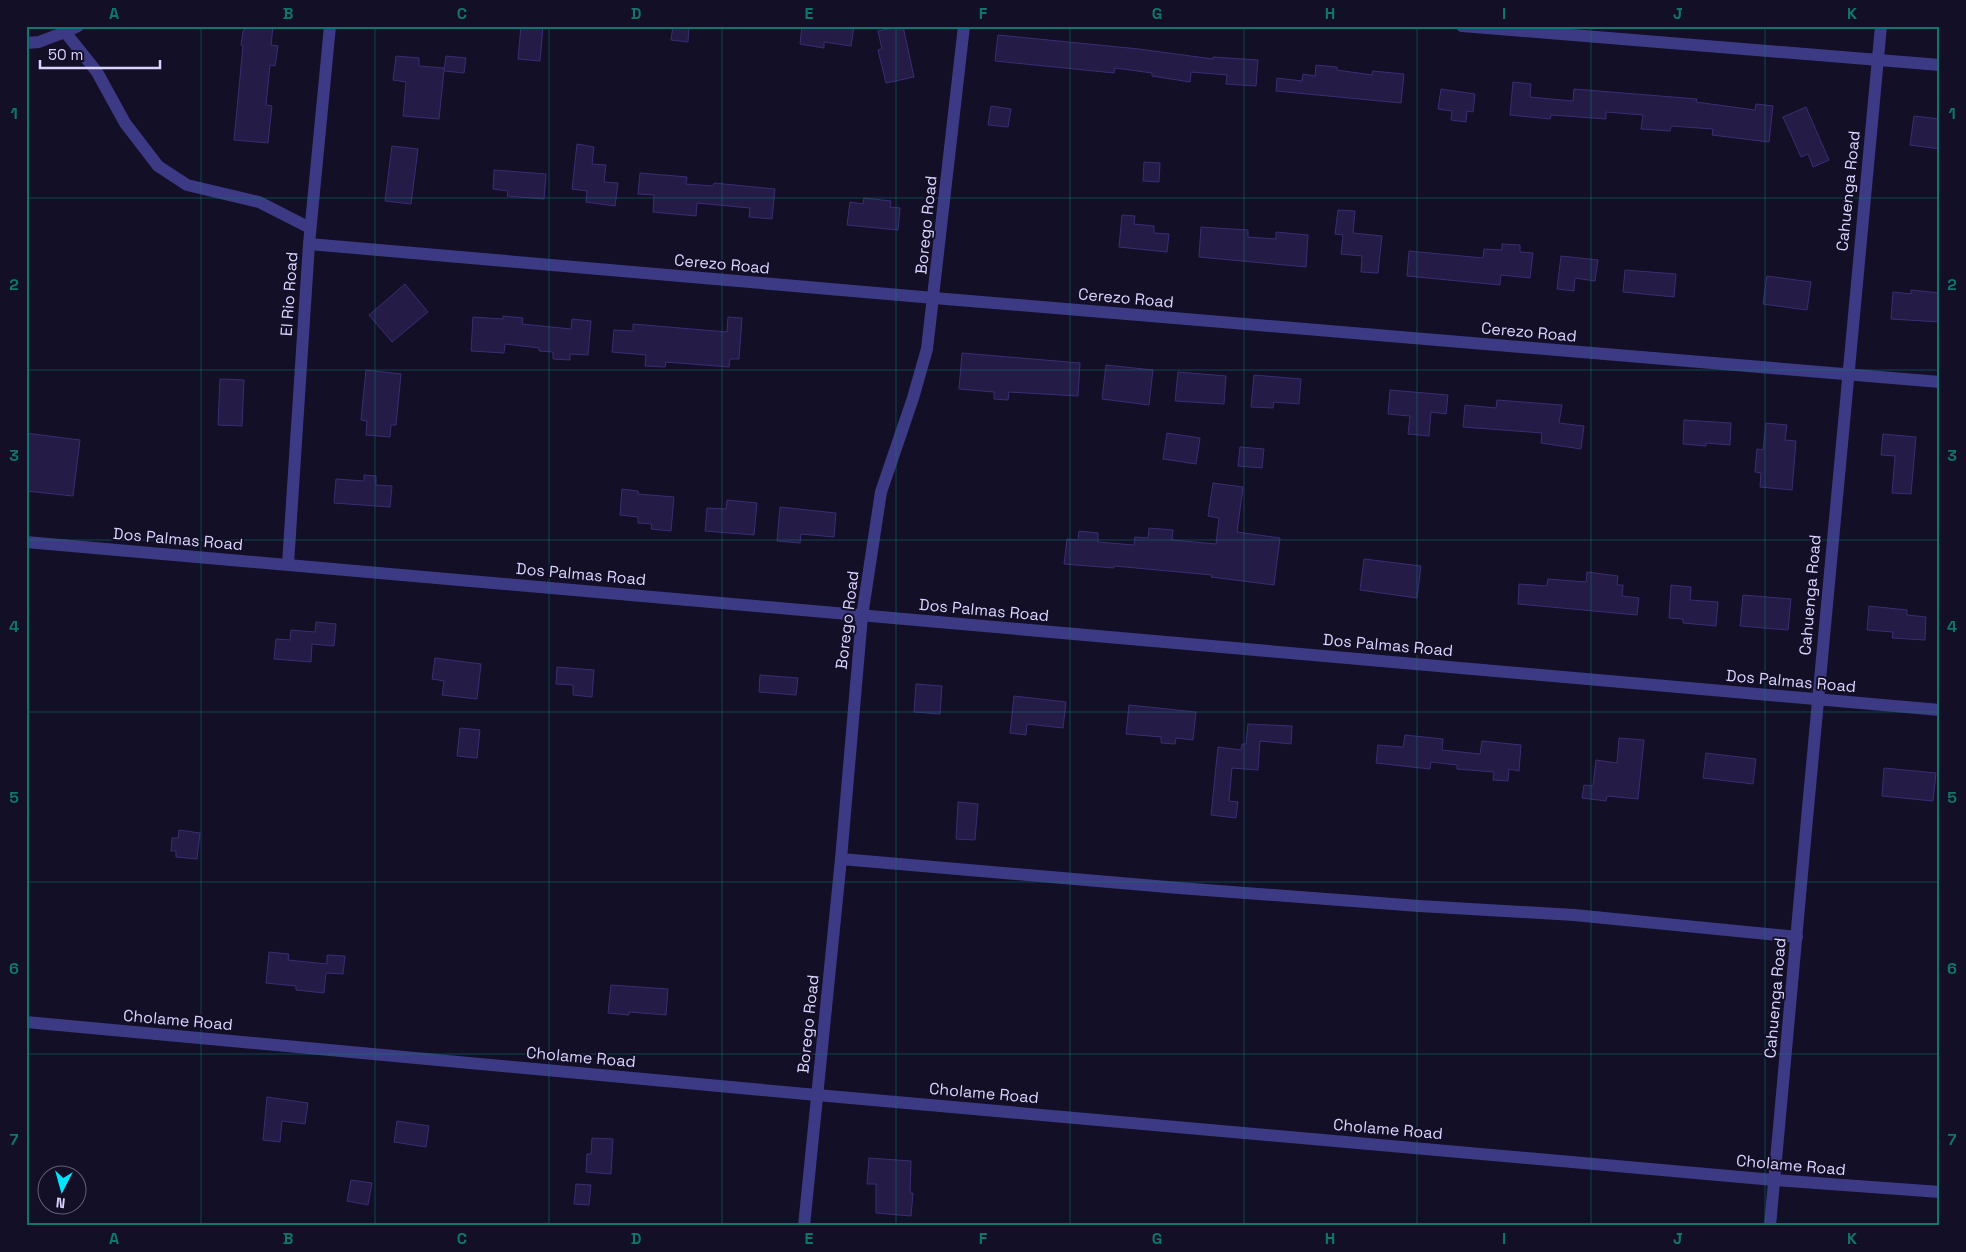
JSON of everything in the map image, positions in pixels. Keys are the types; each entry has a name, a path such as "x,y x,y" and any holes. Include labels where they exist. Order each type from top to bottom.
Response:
{"street":[{"path":"26,43 39,42 78,26"},
{"name":"El Rio Road","path":"288,564 310,228 330,26"},
{"name":"Borego Road","path":"804,1226 841,860 862,616 881,492 913,398 927,349 964,26"},
{"path":"1462,26 1940,65"},
{"name":"Cahuenga Road","path":"1770,1226 1846,375 1880,26"},
{"path":"65,32 97,72 125,123 158,166 187,185 259,202 310,228"},
{"name":"Cerezo Road","path":"309,244 1940,382"},
{"name":"Dos Palmas Road","path":"26,542 1940,710"},
{"path":"841,860 1285,896 1574,915 1797,937"},
{"name":"Cholame Road","path":"26,1022 817,1095 1774,1180 1940,1192"}],"building":[{"path":"245,26 273,26 271,45 278,46 275,66 270,65 266,105 272,106 268,143 234,140 243,46 241,45"},
{"path":"521,26 543,26 540,61 518,59"},
{"path":"673,26 689,26 688,42 671,40"},
{"path":"802,26 854,26 851,46 824,42 824,48 800,44"},
{"path":"903,26 914,77 886,83 878,50 882,49 878,31"},
{"path":"998,35 1139,49 1213,59 1213,57 1258,60 1256,86 1226,84 1227,75 1191,72 1190,82 1152,76 1152,73 1115,68 1114,73 995,61"},
{"path":"396,56 419,58 419,66 444,68 444,70 446,56 466,58 464,73 444,71 439,119 403,116 406,82 393,80"},
{"path":"1316,65 1337,67 1337,70 1372,75 1373,71 1404,74 1401,103 1276,91 1277,78 1302,81 1303,74 1315,76"},
{"path":"1513,82 1531,84 1530,97 1573,101 1574,89 1697,99 1696,102 1755,110 1756,104 1773,106 1769,142 1712,135 1713,129 1671,126 1670,131 1641,129 1643,115 1606,112 1606,119 1551,115 1550,119 1510,115"},
{"path":"1441,89 1475,94 1473,112 1467,111 1466,122 1451,120 1452,111 1438,109"},
{"path":"991,106 1011,109 1008,127 988,125"},
{"path":"1806,107 1829,160 1813,167 1808,154 1801,157 1783,117"},
{"path":"1914,116 1940,119 1940,149 1910,145"},
{"path":"577,144 594,147 592,164 606,165 604,182 618,183 615,206 586,202 587,191 572,189"},
{"path":"392,146 418,149 411,204 385,201"},
{"path":"1144,162 1160,163 1159,182 1143,181"},
{"path":"494,170 546,174 544,199 507,196 508,191 493,189"},
{"path":"640,173 687,177 686,184 713,186 714,183 775,189 772,219 749,217 750,208 697,203 696,216 653,212 654,195 638,194"},
{"path":"864,198 891,201 890,207 900,208 898,230 847,225 850,202 863,204"},
{"path":"1338,210 1355,211 1353,233 1382,236 1378,273 1361,272 1362,256 1341,254 1343,235 1335,234"},
{"path":"1122,215 1135,216 1134,224 1154,226 1154,233 1169,234 1167,252 1119,247"},
{"path":"1201,227 1248,230 1248,237 1276,239 1276,232 1308,235 1306,267 1199,257"},
{"path":"1502,244 1520,245 1520,252 1533,253 1530,278 1501,275 1500,285 1407,276 1409,251 1483,258 1484,249 1502,250"},
{"path":"1561,256 1598,260 1595,281 1575,278 1574,291 1557,289"},
{"path":"1625,270 1676,274 1674,297 1623,292"},
{"path":"1767,276 1811,282 1807,310 1763,304"},
{"path":"405,284 428,312 392,342 369,315"},
{"path":"1911,290 1940,293 1940,322 1891,319 1893,292 1911,294"},
{"path":"503,316 523,318 522,324 571,329 572,319 591,321 588,355 570,354 570,360 553,359 553,352 539,351 539,348 505,344 504,353 471,351 473,317 503,319"},
{"path":"728,317 742,318 739,359 730,359 729,367 666,362 665,367 645,366 646,355 612,352 614,330 633,331 633,324 727,332"},
{"path":"962,353 1080,363 1078,396 1009,392 1008,400 994,399 994,392 959,389"},
{"path":"1106,365 1153,370 1149,405 1102,399"},
{"path":"366,370 401,374 396,425 391,425 390,437 366,435 367,421 361,420"},
{"path":"1178,372 1226,376 1224,404 1175,401"},
{"path":"1254,375 1301,379 1299,404 1274,402 1273,408 1251,407"},
{"path":"220,379 244,380 242,426 218,425"},
{"path":"1390,390 1448,395 1446,414 1431,412 1429,436 1408,434 1410,416 1388,414"},
{"path":"1497,400 1562,405 1559,423 1584,426 1581,449 1541,443 1542,433 1463,427 1465,405 1496,408"},
{"path":"1684,420 1731,423 1730,445 1706,443 1706,446 1683,444"},
{"path":"1766,423 1787,425 1785,440 1796,441 1792,490 1760,487 1761,473 1755,472 1757,449 1763,450"},
{"path":"26,433 80,440 73,496 26,491"},
{"path":"1167,433 1200,438 1196,464 1163,459"},
{"path":"1883,434 1916,437 1911,494 1892,493 1895,456 1881,455"},
{"path":"1240,447 1264,449 1262,468 1238,466"},
{"path":"364,475 376,476 376,485 392,486 390,507 334,503 336,479 364,481"},
{"path":"1213,483 1243,487 1237,532 1280,538 1274,585 1211,577 1212,575 1114,566 1114,568 1064,564 1067,539 1078,540 1079,531 1098,533 1098,542 1134,545 1135,537 1148,538 1149,528 1173,530 1172,540 1216,544 1219,518 1208,516"},
{"path":"622,489 638,491 638,494 674,497 671,531 651,529 652,524 638,523 638,517 620,515"},
{"path":"727,500 757,503 754,535 705,531 707,508 726,509"},
{"path":"780,507 836,513 834,537 801,534 800,543 777,541"},
{"path":"1364,559 1421,566 1417,598 1360,590"},
{"path":"1587,572 1618,576 1617,585 1623,585 1622,596 1639,598 1637,615 1518,604 1519,584 1547,586 1548,579 1586,582"},
{"path":"1671,585 1691,587 1690,600 1718,602 1716,626 1683,623 1683,619 1669,618"},
{"path":"1743,595 1791,599 1788,630 1740,626"},
{"path":"1869,606 1907,610 1907,615 1926,617 1925,640 1892,638 1893,632 1867,630"},
{"path":"316,622 336,624 334,646 312,644 311,662 274,659 276,639 290,640 291,630 315,632"},
{"path":"435,658 481,664 477,699 442,695 444,681 432,679"},
{"path":"557,667 594,670 592,697 573,695 573,685 556,684"},
{"path":"760,675 798,678 796,695 759,692"},
{"path":"916,684 942,686 940,714 914,712"},
{"path":"1014,696 1066,702 1063,728 1027,724 1026,735 1010,733"},
{"path":"1129,705 1196,712 1193,740 1176,738 1175,744 1161,743 1161,737 1126,734"},
{"path":"1248,724 1292,726 1291,744 1260,741 1258,770 1232,768 1229,801 1238,802 1236,818 1211,815 1218,747 1241,750 1242,744 1246,744"},
{"path":"460,728 480,730 477,758 457,756"},
{"path":"1405,735 1443,739 1442,750 1480,754 1482,741 1521,745 1519,771 1509,769 1508,781 1493,780 1494,772 1457,769 1457,765 1431,762 1430,769 1376,763 1378,745 1403,747"},
{"path":"1619,738 1644,740 1638,799 1607,796 1606,801 1582,798 1584,785 1593,786 1596,760 1617,763"},
{"path":"1706,753 1756,759 1753,784 1703,778"},
{"path":"1884,768 1936,773 1933,801 1882,796"},
{"path":"958,802 978,804 975,840 956,839"},
{"path":"179,830 200,833 197,859 176,857 176,851 171,851 172,838 178,838"},
{"path":"269,952 289,954 288,960 327,964 327,955 345,956 343,974 326,973 324,993 296,990 296,986 266,983"},
{"path":"611,985 668,989 666,1015 629,1012 629,1015 608,1013"},
{"path":"267,1097 308,1103 305,1124 282,1121 280,1142 263,1140"},
{"path":"397,1121 429,1126 426,1147 394,1142"},
{"path":"592,1138 613,1139 611,1174 586,1172 587,1154 591,1154"},
{"path":"869,1158 911,1161 910,1193 913,1193 911,1216 876,1213 876,1184 867,1184"},
{"path":"351,1180 372,1183 368,1205 347,1201"},
{"path":"576,1184 591,1185 589,1205 574,1204"}]}
